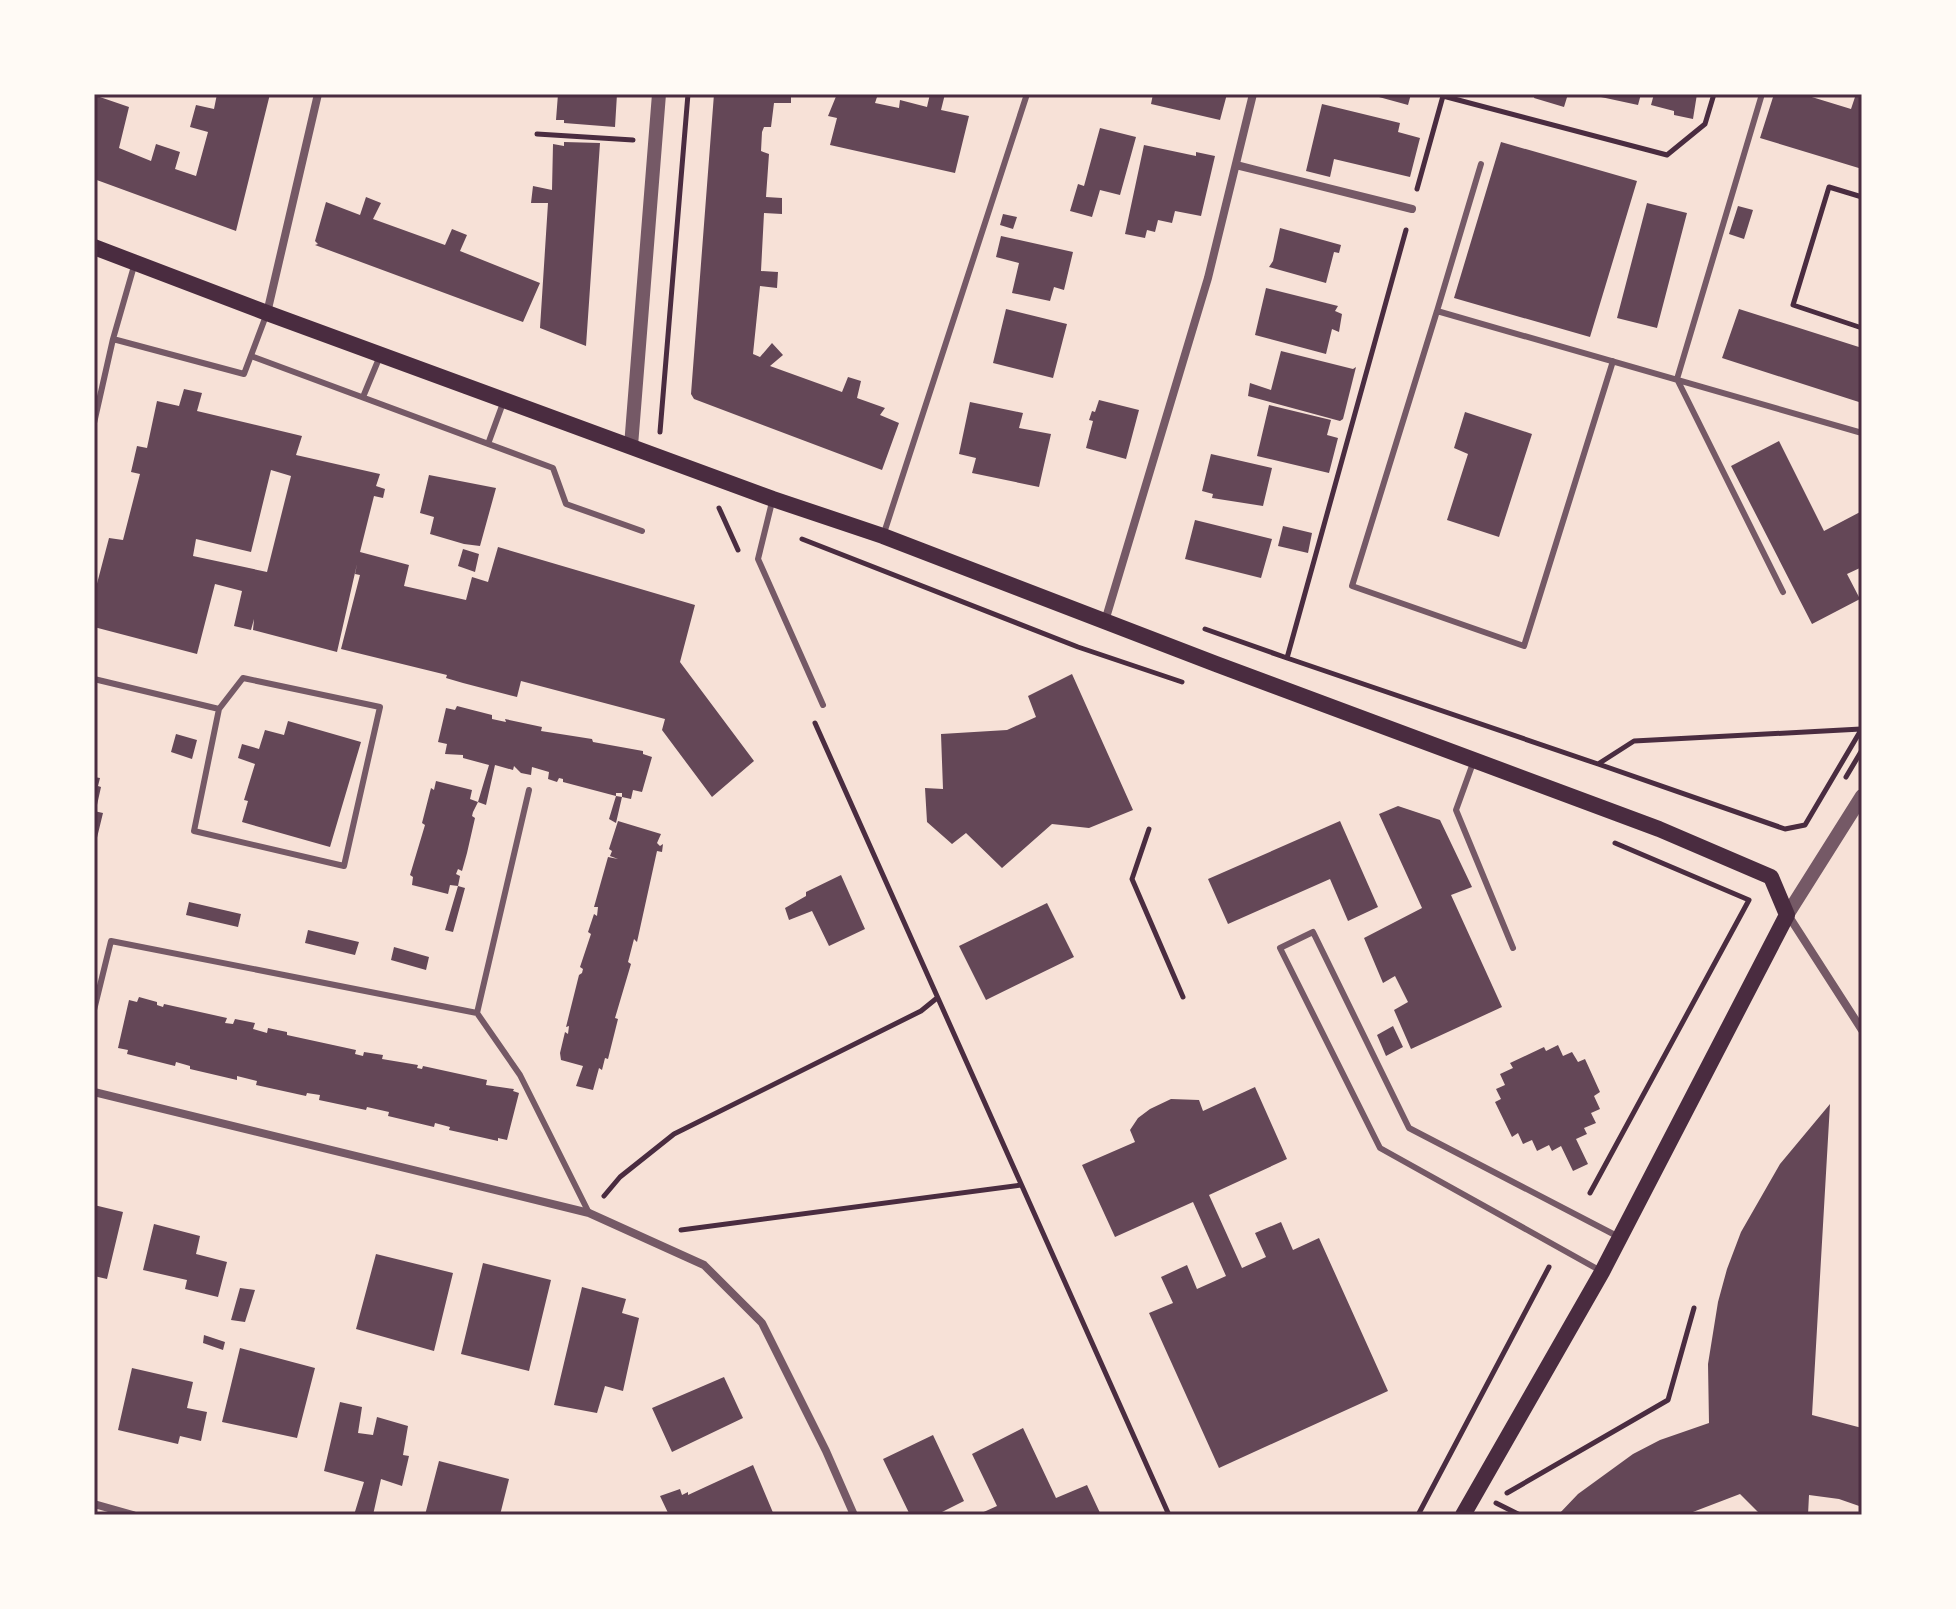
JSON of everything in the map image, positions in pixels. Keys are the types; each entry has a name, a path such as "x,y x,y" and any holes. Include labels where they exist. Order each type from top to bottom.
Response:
{"main road":[{"path":"94,247 773,499 883,536 1659,829 1771,877 1787,915 1602,1272 1463,1515"}],"street":[{"path":"267,313 318,94"},
{"path":"631,446 659,94"},
{"path":"1105,621 1208,278 1253,94"},
{"path":"1236,165 1412,209"},
{"path":"1862,796 1787,915 1862,1030"},
{"path":"94,1092 589,1213 704,1265 762,1323 826,1451 854,1515"},
{"path":"94,1504 133,1515"}],"lane":[{"path":"883,536 1027,94"},
{"path":"1762,94 1677,379 1783,592"},
{"path":"1481,164 1352,586 1524,646 1613,361"},
{"path":"94,423 113,339 136,263"},
{"path":"1437,311 1862,433"},
{"path":"113,339 244,374 267,313"},
{"path":"363,397 380,355"},
{"path":"251,356 553,468 566,504 642,531"},
{"path":"488,444 505,400"},
{"path":"773,499 758,559 823,705"},
{"path":"243,678 380,707 344,866 194,831 219,709 243,678"},
{"path":"94,679 219,709"},
{"path":"1474,760 1456,810 1513,948"},
{"path":"477,1013 529,790"},
{"path":"1602,1272 1380,1148 1280,948 1313,932 1409,1128 1620,1238"},
{"path":"94,1010 111,941 477,1013 520,1075 589,1213"}],"path":[{"path":"660,437 688,94"},
{"path":"1598,764 1634,741 1861,729 1805,825 1785,829 1287,658 1443,96 1667,155 1705,124 1714,94"},
{"path":"537,134 686,141"},
{"path":"1862,197 1829,187 1793,305 1862,328"},
{"path":"702,472 743,562"},
{"path":"814,722 1169,1515"},
{"path":"1149,829 1132,879 1183,997"},
{"path":"1590,1193 1749,900"},
{"path":"589,1213 620,1177 674,1134 921,1011 937,998"},
{"path":"639,1236 1021,1185"},
{"path":"1418,1515 1549,1267"},
{"path":"1520,1515 1492,1501 1668,1400 1694,1308"}],"building":[{"path":"217,94 270,94 236,231 94,179 94,95 129,107 119,148 151,161 156,144 180,152 175,169 196,176 208,132 190,127 196,105 214,109"},
{"path":"558,94 617,94 615,127 556,120"},
{"path":"714,94 791,94 791,103 774,103 771,127 764,127 762,132 761,151 769,154 766,197 782,198 782,214 764,213 761,271 778,272 777,288 760,286 753,354 760,357 772,343 783,355 770,366 842,392 848,377 861,381 857,398 885,408 880,415 899,423 882,470 694,399 691,394"},
{"path":"837,94 878,94 875,103 899,108 900,100 927,107 930,94 945,94 941,110 969,116 955,173 830,145 837,118 828,116"},
{"path":"1153,94 1227,94 1220,120 1151,104"},
{"path":"1368,94 1411,94 1408,105"},
{"path":"1535,94 1568,94 1564,107 1534,98"},
{"path":"1587,94 1641,94 1638,105"},
{"path":"1654,94 1697,94 1693,119 1651,105"},
{"path":"1774,94 1802,94 1851,109 1856,94 1862,94 1862,169 1760,138"},
{"path":"1322,104 1400,123 1398,132 1420,138 1410,177 1334,159 1330,177 1306,171"},
{"path":"1100,128 1136,137 1120,195 1100,190 1092,217 1070,211 1078,184 1084,186"},
{"path":"564,142 600,143 586,346 540,328 548,203 531,203 533,186 552,190 553,144 564,146"},
{"path":"1501,142 1637,181 1590,337 1454,298"},
{"path":"1144,145 1196,156 1196,152 1215,156 1201,216 1175,211 1172,223 1158,220 1155,232 1147,230 1145,238 1125,234"},
{"path":"366,197 381,203 373,219 445,245 452,229 467,235 460,251 540,283 523,322 315,245 318,244 315,241 326,202 360,215"},
{"path":"1647,203 1687,213 1657,328 1617,318"},
{"path":"1738,206 1753,210 1744,239 1729,234"},
{"path":"1003,214 1017,217 1013,229 1000,225"},
{"path":"1280,228 1341,245 1339,253 1334,252 1326,283 1269,267"},
{"path":"1001,236 1073,252 1064,290 1054,287 1050,301 1012,293 1019,263 996,257"},
{"path":"1266,288 1338,306 1335,311 1342,314 1339,332 1332,329 1326,354 1255,335"},
{"path":"1006,309 1067,324 1053,378 993,363"},
{"path":"1739,309 1862,348 1862,403 1722,358"},
{"path":"1281,351 1353,369 1356,367 1343,419 1340,421 1248,396 1250,383 1271,390"},
{"path":"184,389 202,393 197,411 302,436 296,455 380,474 376,486 385,489 383,498 374,496 360,552 409,565 404,586 466,600 472,577 488,582 498,547 695,605 680,662 754,761 712,797 662,730 665,719 521,681 517,697 446,678 447,675 341,649 360,575 355,574 357,564 337,652 253,630 254,619 251,630 234,626 242,591 215,584 197,654 94,627 94,595 109,538 123,540 140,474 131,472 137,446 147,448 157,401 179,406","holes":["271,470 291,476 267,572 193,556 196,539 251,552"]},
{"path":"1099,400 1139,410 1126,459 1086,448 1093,421 1089,420"},
{"path":"970,402 1023,413 1019,428 1051,434 1039,487 972,473 976,458 959,454"},
{"path":"1269,405 1331,420 1327,435 1338,438 1329,473 1257,456"},
{"path":"1465,412 1532,434 1499,537 1447,520 1468,454 1454,448"},
{"path":"1779,441 1824,531 1862,511 1862,567 1847,574 1860,599 1812,624 1731,466"},
{"path":"1211,454 1272,468 1263,506 1212,498 1213,494 1202,491"},
{"path":"429,475 496,488 480,546 430,534 434,517 420,513"},
{"path":"1195,520 1272,539 1261,578 1185,559"},
{"path":"1283,526 1312,533 1308,553 1278,546"},
{"path":"463,549 479,554 475,572 458,566"},
{"path":"1072,674 1133,810 1089,828 1052,824 1002,868 966,833 952,844 927,822 925,788 943,789 941,734 1007,730 1036,717 1028,696"},
{"path":"457,706 492,715 492,719 542,727 541,731 643,751 643,754 652,757 642,792 633,790 631,799 622,797 622,793 616,793 616,796 563,782 559,778 557,782 548,779 549,772 532,767 531,775 521,773 514,766 513,770 495,765 486,805 478,802 489,765 463,758 463,755 445,754 447,744 438,742 446,708 455,710"},
{"path":"288,721 361,742 330,847 242,822 248,801 244,800 255,764 238,758 242,744 259,749 265,730 284,735"},
{"path":"176,734 197,740 192,759 171,752"},
{"path":"94,777 100,778 98,786 101,787 97,805 94,804"},
{"path":"436,781 472,790 470,799 478,802 472,816 475,818 462,871 458,869 456,874 460,876 458,886 450,885 448,894 412,885 413,877 410,875 425,825 422,823 431,788 434,790"},
{"path":"616,796 622,797 616,823 609,819"},
{"path":"1398,806 1440,820 1472,887 1451,895 1502,1007 1411,1049 1394,1010 1408,1002 1395,976 1383,983 1364,938 1422,908 1379,814"},
{"path":"94,811 103,813 95,846 94,845"},
{"path":"618,821 661,834 657,843 660,846 663,844 662,852 657,851 637,942 634,939 628,962 631,964 615,1018 618,1019 608,1059 605,1058 602,1070 599,1068 593,1090 576,1086 583,1066 561,1060 560,1053 565,1032 568,1034 569,1026 566,1027 591,934 588,932 594,914 597,916 598,907 594,907 608,857 618,859 610,856 612,851 609,849"},
{"path":"1340,821 1378,907 1348,921 1330,879 1228,924 1208,879"},
{"path":"841,875 865,929 829,946 812,911 789,920 785,908 806,896 806,892"},
{"path":"458,886 465,888 453,932 445,930"},
{"path":"189,902 241,914 238,927 186,915"},
{"path":"1047,903 1074,957 986,1000 959,946"},
{"path":"308,930 359,942 355,955 305,943"},
{"path":"394,947 429,957 426,970 391,960"},
{"path":"139,997 163,1007 164,1004 227,1018 225,1023 233,1024 235,1019 255,1023 253,1029 267,1033 268,1028 287,1032 287,1035 356,1050 355,1054 383,1055 382,1059 487,1080 486,1085 514,1089 519,1093 507,1140 498,1138 498,1141 449,1130 450,1127 435,1123 434,1127 388,1116 389,1112 319,1100 320,1095 307,1093 306,1096 256,1085 257,1081 237,1076 237,1080 190,1069 190,1066 176,1062 175,1066 127,1054 128,1050 118,1048 129,1000 137,1002"},
{"path":"1393,1026 1403,1047 1386,1056 1377,1035"},
{"path":"1558,1045 1563,1056 1572,1052 1578,1062 1585,1059 1600,1092 1594,1096 1600,1109 1591,1113 1596,1123 1584,1128 1587,1134 1576,1139 1588,1164 1573,1171 1561,1146 1552,1151 1549,1145 1537,1151 1532,1140 1523,1144 1518,1133 1512,1137 1495,1102 1501,1099 1496,1089 1505,1085 1500,1074 1513,1068 1510,1063 1544,1047 1546,1051"},
{"path":"1255,1087 1287,1159 1209,1195 1242,1268 1266,1257 1255,1233 1281,1222 1293,1250 1319,1238 1388,1391 1219,1468 1149,1313 1173,1303 1161,1277 1187,1265 1197,1289 1226,1276 1193,1202 1115,1237 1082,1165 1135,1142 1130,1130 1138,1118 1171,1099 1199,1100 1203,1111"},
{"path":"1830,1104 1812,1415 1862,1428 1862,1507 1839,1499 1809,1495 1808,1515 1761,1515 1740,1494 1685,1515 1558,1515 1578,1494 1633,1454 1660,1440 1709,1423 1708,1364 1718,1302 1741,1232 1780,1164"},
{"path":"94,1205 123,1212 107,1279 94,1276"},
{"path":"154,1224 200,1236 196,1254 227,1262 218,1297 185,1289 187,1280 143,1270"},
{"path":"376,1254 453,1273 434,1351 356,1329"},
{"path":"483,1263 551,1280 529,1371 461,1354"},
{"path":"582,1287 626,1299 622,1313 639,1318 623,1391 605,1386 597,1413 554,1405"},
{"path":"240,1288 255,1290 245,1322 231,1320"},
{"path":"204,1335 225,1342 223,1350 203,1343"},
{"path":"240,1348 315,1368 297,1438 222,1422"},
{"path":"132,1368 193,1382 187,1408 207,1412 201,1441 180,1436 178,1444 118,1430"},
{"path":"724,1377 743,1418 672,1452 652,1408"},
{"path":"340,1402 362,1407 358,1433 373,1435 377,1417 408,1426 403,1455 409,1456 402,1486 381,1479 373,1515 354,1515 364,1482 324,1471"},
{"path":"1023,1428 1056,1498 1087,1485 1101,1515 977,1515 997,1506 972,1454"},
{"path":"933,1435 964,1501 936,1515 910,1515 883,1459"},
{"path":"439,1461 509,1479 500,1515 466,1512 465,1515 425,1515"},
{"path":"753,1465 774,1515 669,1515 660,1496 680,1489 682,1495 688,1492 688,1495"}]}
